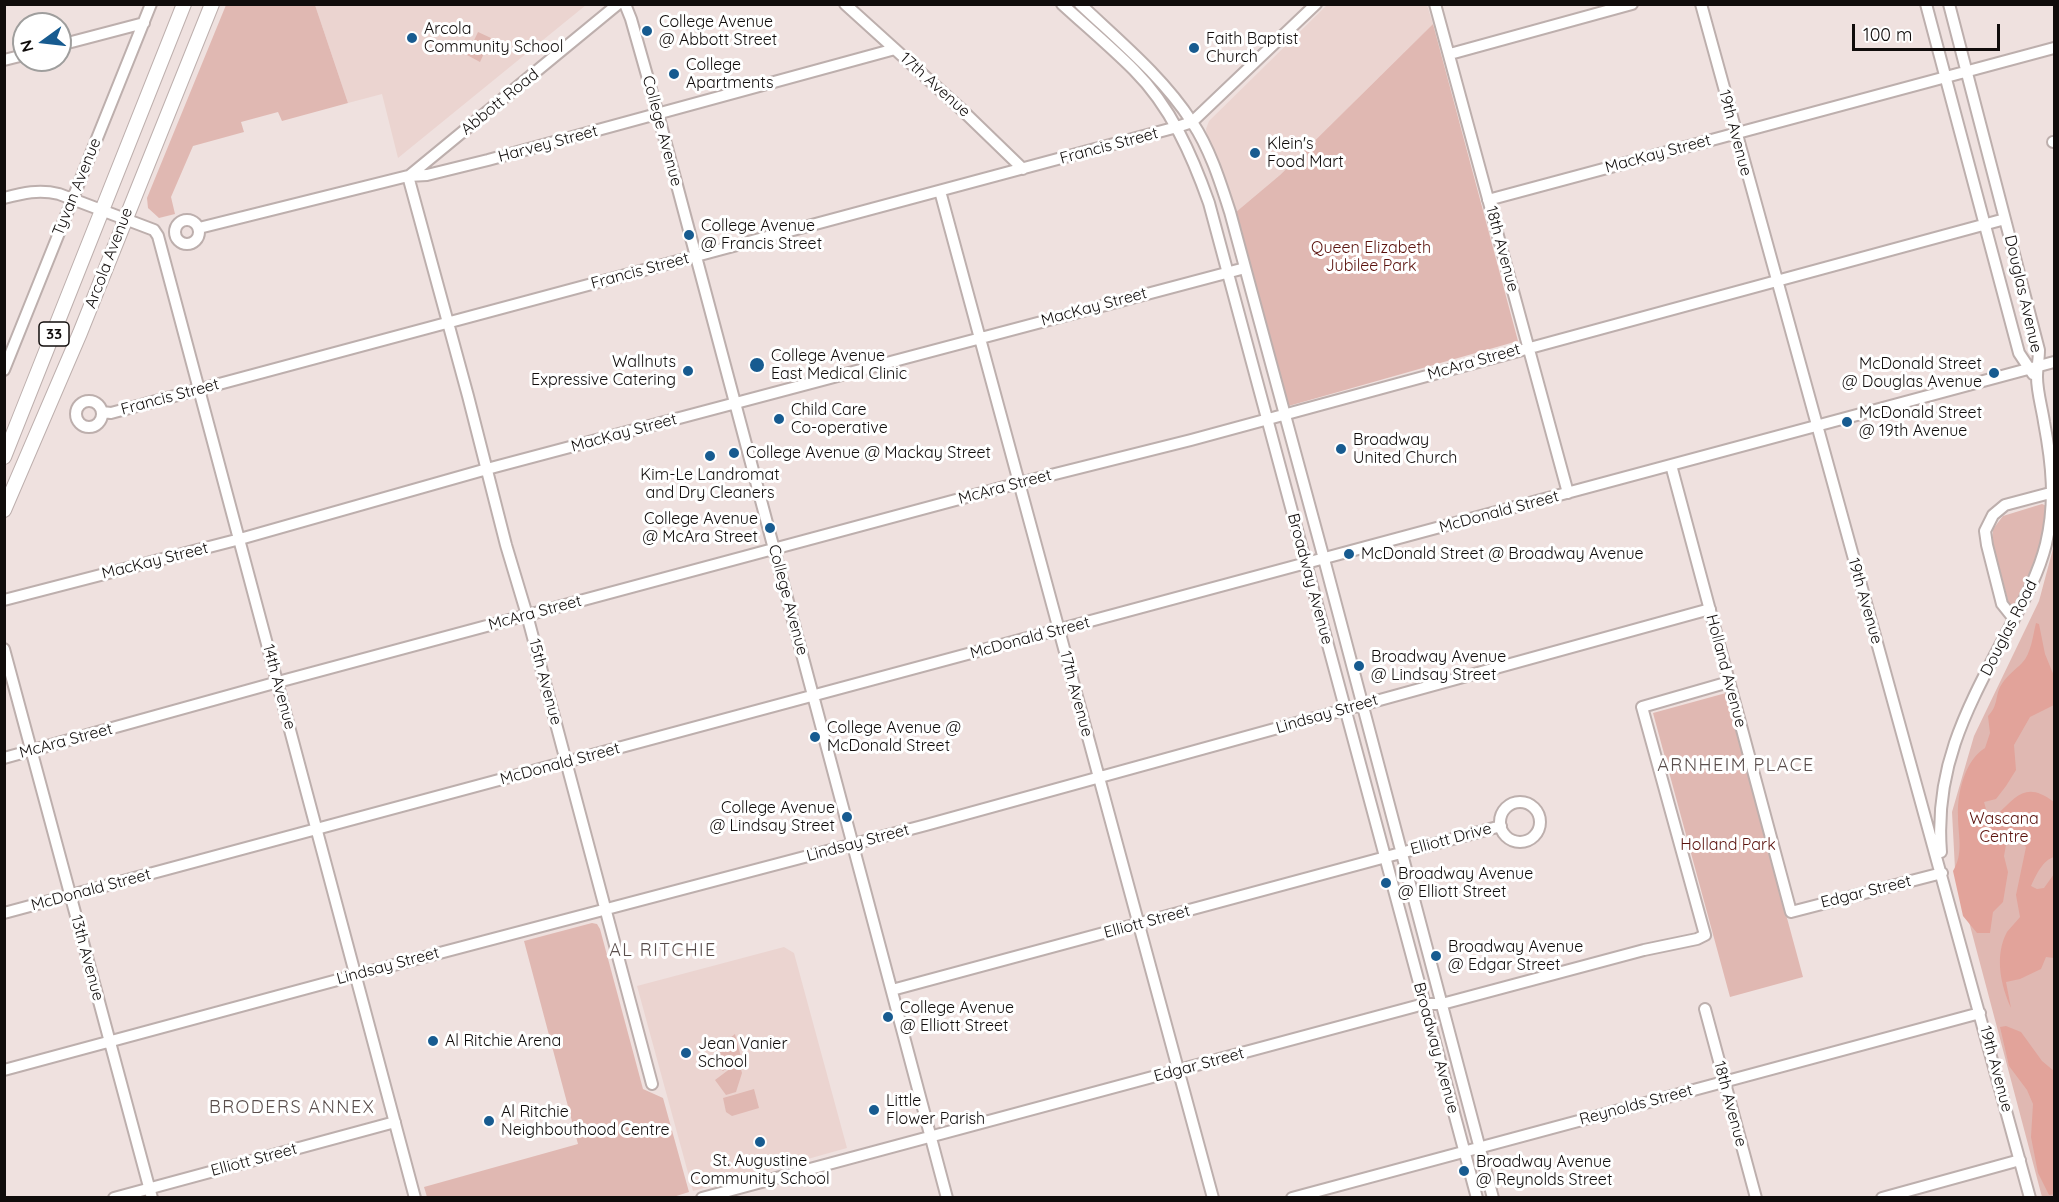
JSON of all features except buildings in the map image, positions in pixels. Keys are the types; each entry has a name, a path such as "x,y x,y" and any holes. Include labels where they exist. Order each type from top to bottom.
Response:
{"main road":[{"name":"Arcola Avenue","path":"4,457 104,211 184,4"},
{"name":"Arcola Avenue","path":"4,510 80,333 212,4"}],"street":[{"name":"Tyvan Avenue","path":"4,370 151,4"},
{"name":"Abbott Road","path":"408,176 618,4"},
{"name":"College Avenue","path":"625,4 632,19 658,114 947,1197"},
{"name":"17th Avenue","path":"845,4 961,109 1023,169"},
{"name":"Broadway Avenue","path":"1062,4 1135,71 1158,99 1177,127 1209,202 1477,1197"},
{"name":"Broadway Avenue","path":"1080,4 1147,66 1192,122 1214,165 1230,212 1324,559 1492,1197"},
{"name":"18th Avenue","path":"1436,4 1568,493"},
{"path":"1450,54 1632,4"},
{"name":"19th Avenue","path":"1701,4 1775,281 1942,873 2030,1197"},
{"name":"Douglas Avenue","path":"1926,4 2019,353 2034,368 2037,379"},
{"name":"Douglas Avenue","path":"1949,4 2039,350 2034,368"},
{"path":"1192,122 1309,7"},
{"path":"72,42 144,23"},
{"name":"MacKay Street","path":"1488,200 2055,48"},
{"name":"Harvey Street","path":"199,228 408,176 427,175 488,160 895,49"},
{"name":"Francis Street","path":"102,412 111,413 200,390 1192,122"},
{"name":"15th Avenue","path":"408,176 652,1084"},
{"name":"14th Avenue","path":"4,198 31,191 47,191 72,198 154,230 158,236 416,1197"},
{"name":"17th Avenue","path":"940,191 1213,1197"},
{"name":"McAra Street","path":"4,758 278,682 1019,483 1267,419 2005,219"},
{"name":"MacKay Street","path":"4,600 240,539 487,469 1245,268"},
{"path":"4,342 16,339"},
{"name":"McDonald Street","path":"4,913 2055,362"},
{"name":"Douglas Road","path":"1942,873 1940,813 1946,771 1952,749 1969,705 2030,589 2040,565 2051,519 2054,492 2037,379"},
{"name":"Holland Avenue","path":"1671,465 1791,912"},
{"path":"2014,620 2002,604 1985,531 1993,515 2005,505 2054,492"},
{"name":"Lindsay Street","path":"4,1070 1099,778 1710,609"},
{"name":"13th Avenue","path":"4,649 150,1193"},
{"name":"Edgar Street","path":"702,1197 1424,1004 1442,1004 1644,950 1697,939 1705,935 1642,707 1730,682"},
{"name":"Elliott Drive","path":"1402,852 1501,826"},
{"name":"Elliott Street","path":"892,990 1402,852"},
{"name":"Edgar Street","path":"1791,912 1942,873"},
{"name":"18th Avenue","path":"1705,1010 1756,1197"},
{"name":"Reynolds Street","path":"1292,1197 1980,1013"},
{"name":"Elliott Street","path":"114,1197 150,1193 395,1122"},
{"path":"1882,1197 2020,1160"}],"shaded area":[{"path":"315,5 586,5 398,158 382,94 348,103"},
{"path":"1327,5 1427,5 1433,24 1280,175 1236,212 1207,139 1206,129 1209,121"},
{"path":"784,947 794,953 847,1148 693,1191 637,986"}],"green space":[{"path":"226,5 315,5 348,103 282,121 278,112 241,122 244,132 193,146 171,197 175,214 159,218 148,208 147,198"},
{"name":"Queen Elizabeth Jubilee Park","path":"1433,24 1518,341 1285,407 1236,212 1280,175"},
{"path":"478,32 491,38 480,62 467,55"},
{"path":"2042,504 2047,506 2040,545 2022,594 2016,606 2012,608 2009,605 1992,540 1993,529 2003,516"},
{"name":"Wascana Centre","path":"2054,545 2054,1197 2042,1197 1955,869 1952,812 1974,736 2039,601"},
{"path":"2036,623 2039,624 2045,654 2054,676 2054,705 2030,717 2014,745 2016,770 1996,799 1984,802 1988,816 1997,815 2023,793 2037,793 2054,802 2054,857 2043,865 2031,886 2037,889 2044,888 2054,874 2054,958 2046,957 2041,969 2020,979 2006,982 2011,1008 2004,990 2000,961 2007,932 2020,917 2016,895 2026,847 2018,839 2006,845 2004,856 2008,872 2003,902 1993,912 1990,933 1977,933 1963,916 1953,871 1959,851 1958,807 1967,769 1978,753 1985,748 1990,733 1988,716 1996,702 1998,691 2007,677 2028,655"},
{"name":"Holland Park","path":"1726,693 1803,977 1730,997 1653,713"},
{"path":"592,923 597,924 600,929 643,1089 663,1098 689,1192 670,1198 427,1197 424,1187 578,1144 524,941"},
{"path":"2006,1026 2021,1032 2042,1061 2054,1071 2054,1194 2049,1195 2038,1173 2031,1137 2033,1104 2027,1090 2009,1066 2000,1027"},
{"path":"735,1034 741,1057 723,1071 715,1064 715,1050"},
{"path":"739,1062 742,1073 736,1092 726,1095 715,1080"},
{"path":"754,1089 759,1108 732,1116 726,1112 723,1098"}],"place":[{"name":"College Avenue @ Abbott Street","path":"647,31"},
{"name":"Arcola Community School","path":"412,38"},
{"name":"Faith Baptist Church","path":"1194,48"},
{"name":"College Apartments","path":"674,74"},
{"name":"Klein's Food Mart","path":"1255,153"},
{"name":"College Avenue @ Francis Street","path":"689,235"},
{"name":"College Avenue East Medical Clinic","path":"757,365"},
{"name":"Wallnuts Expressive Catering","path":"688,371"},
{"name":"McDonald Street @ Douglas Avenue","path":"1994,373"},
{"name":"Child Care Co-operative","path":"779,419"},
{"name":"McDonald Street @ 19th Avenue","path":"1847,422"},
{"name":"Broadway United Church","path":"1341,449"},
{"name":"College Avenue @ Mackay Street","path":"734,453"},
{"name":"Kim-Le Landromat and Dry Cleaners","path":"710,456"},
{"name":"College Avenue @ McAra Street","path":"770,528"},
{"name":"McDonald Street @ Broadway Avenue","path":"1349,554"},
{"name":"Broadway Avenue @ Lindsay Street","path":"1359,666"},
{"name":"College Avenue @ McDonald Street","path":"815,737"},
{"name":"College Avenue @ Lindsay Street","path":"847,817"},
{"name":"Broadway Avenue @ Elliott Street","path":"1386,883"},
{"name":"Broadway Avenue @ Edgar Street","path":"1436,956"},
{"name":"College Avenue @ Elliott Street","path":"888,1017"},
{"name":"Al Ritchie Arena","path":"433,1041"},
{"name":"Jean Vanier School","path":"686,1053"},
{"name":"Little Flower Parish","path":"874,1110"},
{"name":"Al Ritchie Neighbouthood Centre","path":"489,1121"},
{"name":"St. Augustine Community School","path":"760,1142"},
{"name":"Broadway Avenue @ Reynolds Street","path":"1464,1171"}],"district":[{"name":"ARNHEIM PLACE","path":"1736,766"},
{"name":"AL RITCHIE","path":"663,951"},
{"name":"BRODERS ANNEX","path":"292,1108"}]}
